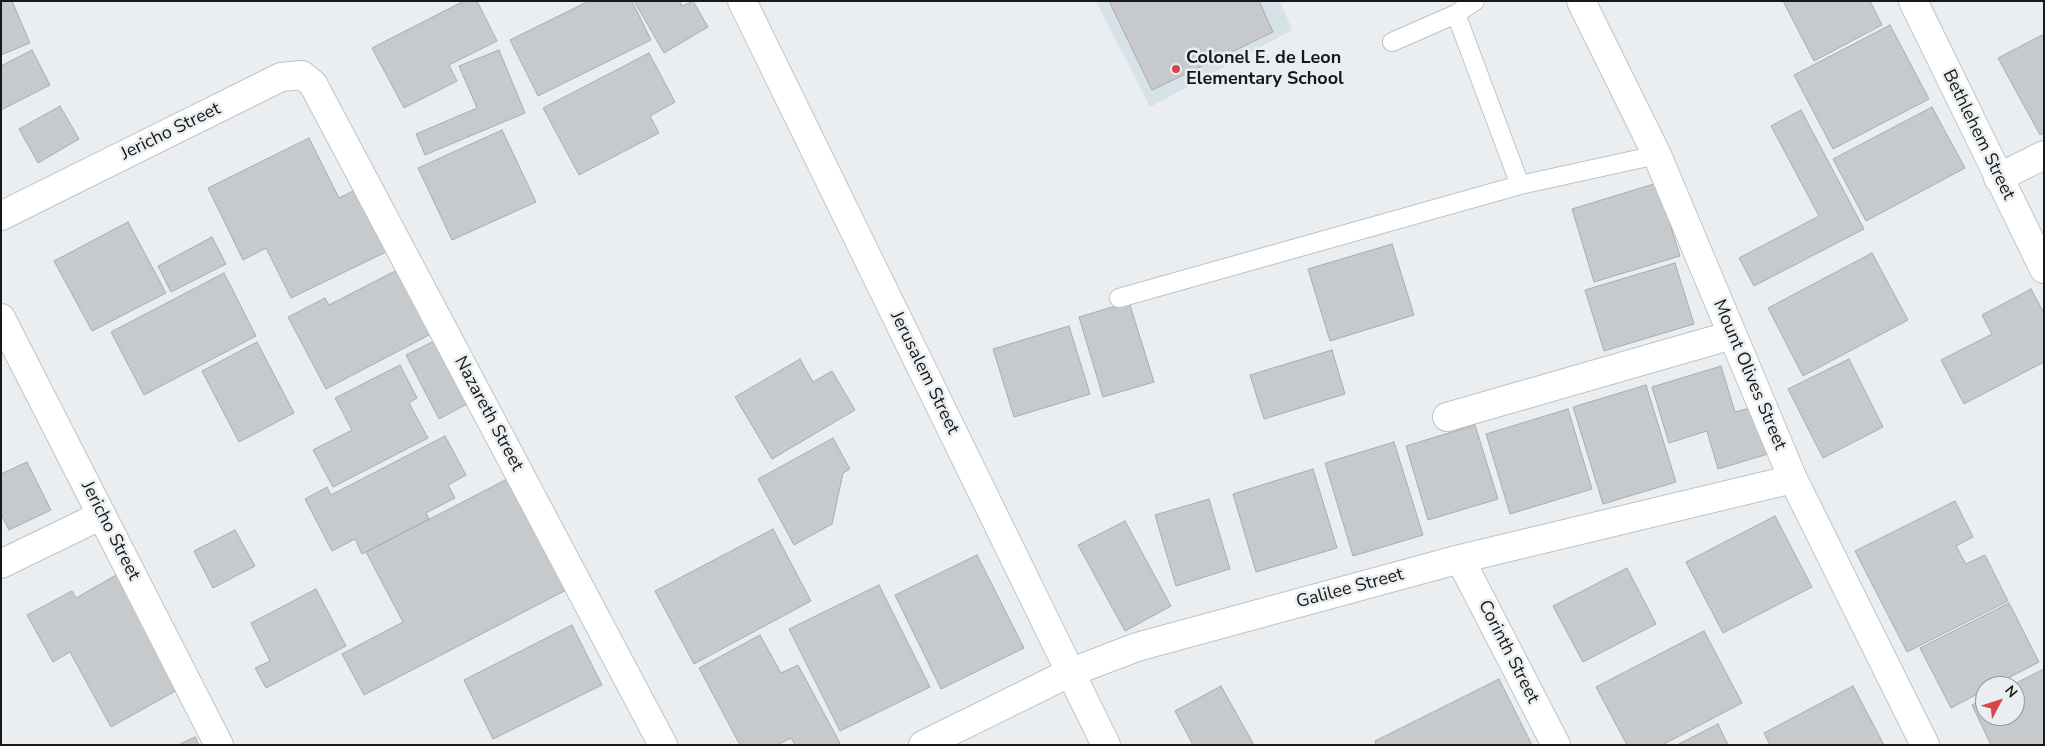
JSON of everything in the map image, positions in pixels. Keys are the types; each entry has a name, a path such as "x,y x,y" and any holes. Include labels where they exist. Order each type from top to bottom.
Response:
{"street":[{"name":"Jerusalem Street","path":"742,1 1069,673 1106,745"},
{"name":"Mount Olives Street","path":"1581,1 1657,154 1793,479 1925,745"},
{"name":"Bethlehem Street","path":"1913,1 2044,269"},
{"name":"Jericho Street","path":"1,216 281,77 302,75 313,84"},
{"name":"Nazareth Street","path":"313,84 663,745"},
{"path":"1998,178 2044,155"},
{"name":"Jericho Street","path":"1,318 219,745"},
{"path":"1447,418 1732,335"},
{"name":"Galilee Street","path":"923,745 1069,673 1137,646 1460,559 1793,479"},
{"path":"1,564 102,516"},
{"name":"Corinth Street","path":"1460,559 1556,745"}],"lane":[{"path":"1392,42 1456,14 1475,1"},
{"path":"1456,14 1520,185"},
{"path":"1119,298 1520,185 1657,154"}],"shaded area":[{"name":"Colonel E. de Leon Elementary School","path":"1096,1 1280,1 1292,30 1150,107"}],"building":[{"path":"1,1 12,1 30,43 1,55"},
{"path":"464,1 477,1 497,41 449,65 457,81 404,108 372,48"},
{"path":"589,1 632,1 651,40 538,96 510,40"},
{"path":"634,1 680,1 682,6 693,1 708,27 664,53"},
{"name":"Colonel E. de Leon Elementary School","path":"1109,1 1259,1 1273,32 1152,90"},
{"path":"1783,1 1870,1 1882,25 1814,61"},
{"path":"1890,25 1929,99 1833,149 1794,75"},
{"path":"2044,34 2044,133 2040,135 1998,58"},
{"path":"32,50 50,85 1,110 1,66"},
{"path":"499,50 525,113 425,155 416,134 477,108 459,66"},
{"path":"649,53 675,102 650,116 659,133 579,175 543,108"},
{"path":"60,106 79,139 38,163 19,129"},
{"path":"1932,107 1965,168 1866,221 1833,159"},
{"path":"1801,110 1864,229 1754,286 1739,258 1819,216 1771,126"},
{"path":"502,130 536,202 452,240 418,168"},
{"path":"309,138 339,198 357,189 388,251 291,298 266,248 243,260 208,188"},
{"path":"1657,183 1680,256 1594,282 1572,209"},
{"path":"128,222 166,293 92,331 54,261"},
{"path":"212,237 226,264 171,292 158,266"},
{"path":"1392,244 1414,315 1330,341 1308,269"},
{"path":"1872,253 1908,320 1803,376 1768,308"},
{"path":"1675,263 1694,324 1604,351 1585,290"},
{"path":"397,270 431,334 326,389 288,317 325,298 329,305"},
{"path":"224,273 256,336 144,395 111,332"},
{"path":"2031,289 2044,313 2044,362 1964,404 1941,360 1992,334 1982,315"},
{"path":"1129,302 1154,382 1103,397 1079,317"},
{"path":"1069,326 1090,394 1014,417 993,349"},
{"path":"436,340 469,403 439,419 406,355"},
{"path":"257,342 294,413 239,442 202,371"},
{"path":"1332,350 1345,394 1264,419 1250,375"},
{"path":"800,359 813,382 832,371 855,410 772,459 735,397"},
{"path":"1849,359 1883,427 1823,458 1788,389"},
{"path":"400,365 417,398 409,403 428,438 333,487 313,450 352,430 335,398"},
{"path":"1721,366 1735,412 1754,407 1768,454 1718,469 1707,431 1669,443 1652,387"},
{"path":"1646,385 1676,482 1603,504 1573,407"},
{"path":"1568,409 1592,489 1510,514 1486,434"},
{"path":"1475,425 1498,499 1428,520 1406,446"},
{"path":"445,436 466,475 448,485 455,498 426,513 429,519 362,554 355,539 332,551 305,499 327,487 331,495"},
{"path":"833,438 850,469 843,473 832,524 794,545 758,479"},
{"path":"1394,442 1423,535 1353,556 1325,463"},
{"path":"27,462 51,510 9,530 1,514 1,474"},
{"path":"1313,469 1337,548 1256,572 1233,494"},
{"path":"511,477 570,588 364,695 342,654 403,622 366,552"},
{"path":"1209,499 1230,569 1176,586 1155,515"},
{"path":"1955,501 1973,537 1956,546 1966,564 1985,555 2008,601 1907,652 1855,551"},
{"path":"1775,516 1812,587 1723,633 1686,562"},
{"path":"1125,521 1171,606 1125,631 1078,545"},
{"path":"773,529 811,601 694,664 655,591"},
{"path":"235,530 255,566 213,588 194,551"},
{"path":"977,555 1024,648 941,689 895,595"},
{"path":"1627,568 1656,624 1583,662 1553,606"},
{"path":"116,575 179,689 111,727 70,652 53,662 27,615 72,591 76,598"},
{"path":"879,585 930,687 840,731 789,629"},
{"path":"316,589 346,646 266,688 255,668 270,661 251,623"},
{"path":"2009,603 2039,662 2012,676 1975,676 1975,695 1951,708 1920,648"},
{"path":"572,625 602,685 493,739 464,680"},
{"path":"1704,631 1742,703 1662,745 1627,745 1596,687"},
{"path":"760,635 781,673 798,665 840,743 836,745 795,745 791,738 777,745 740,745 699,668"},
{"path":"2044,669 2044,745 1991,745 1982,726 2025,726 2025,678"},
{"path":"1499,679 1532,745 1376,745 1375,741"},
{"path":"1221,686 1254,745 1193,745 1175,711"},
{"path":"1853,686 1884,745 1770,745 1764,733"},
{"path":"1718,724 1728,745 1677,745"},
{"path":"195,737 199,745 178,745"}],"place":[{"name":"Colonel E. de Leon Elementary School","path":"1176,69"}]}
